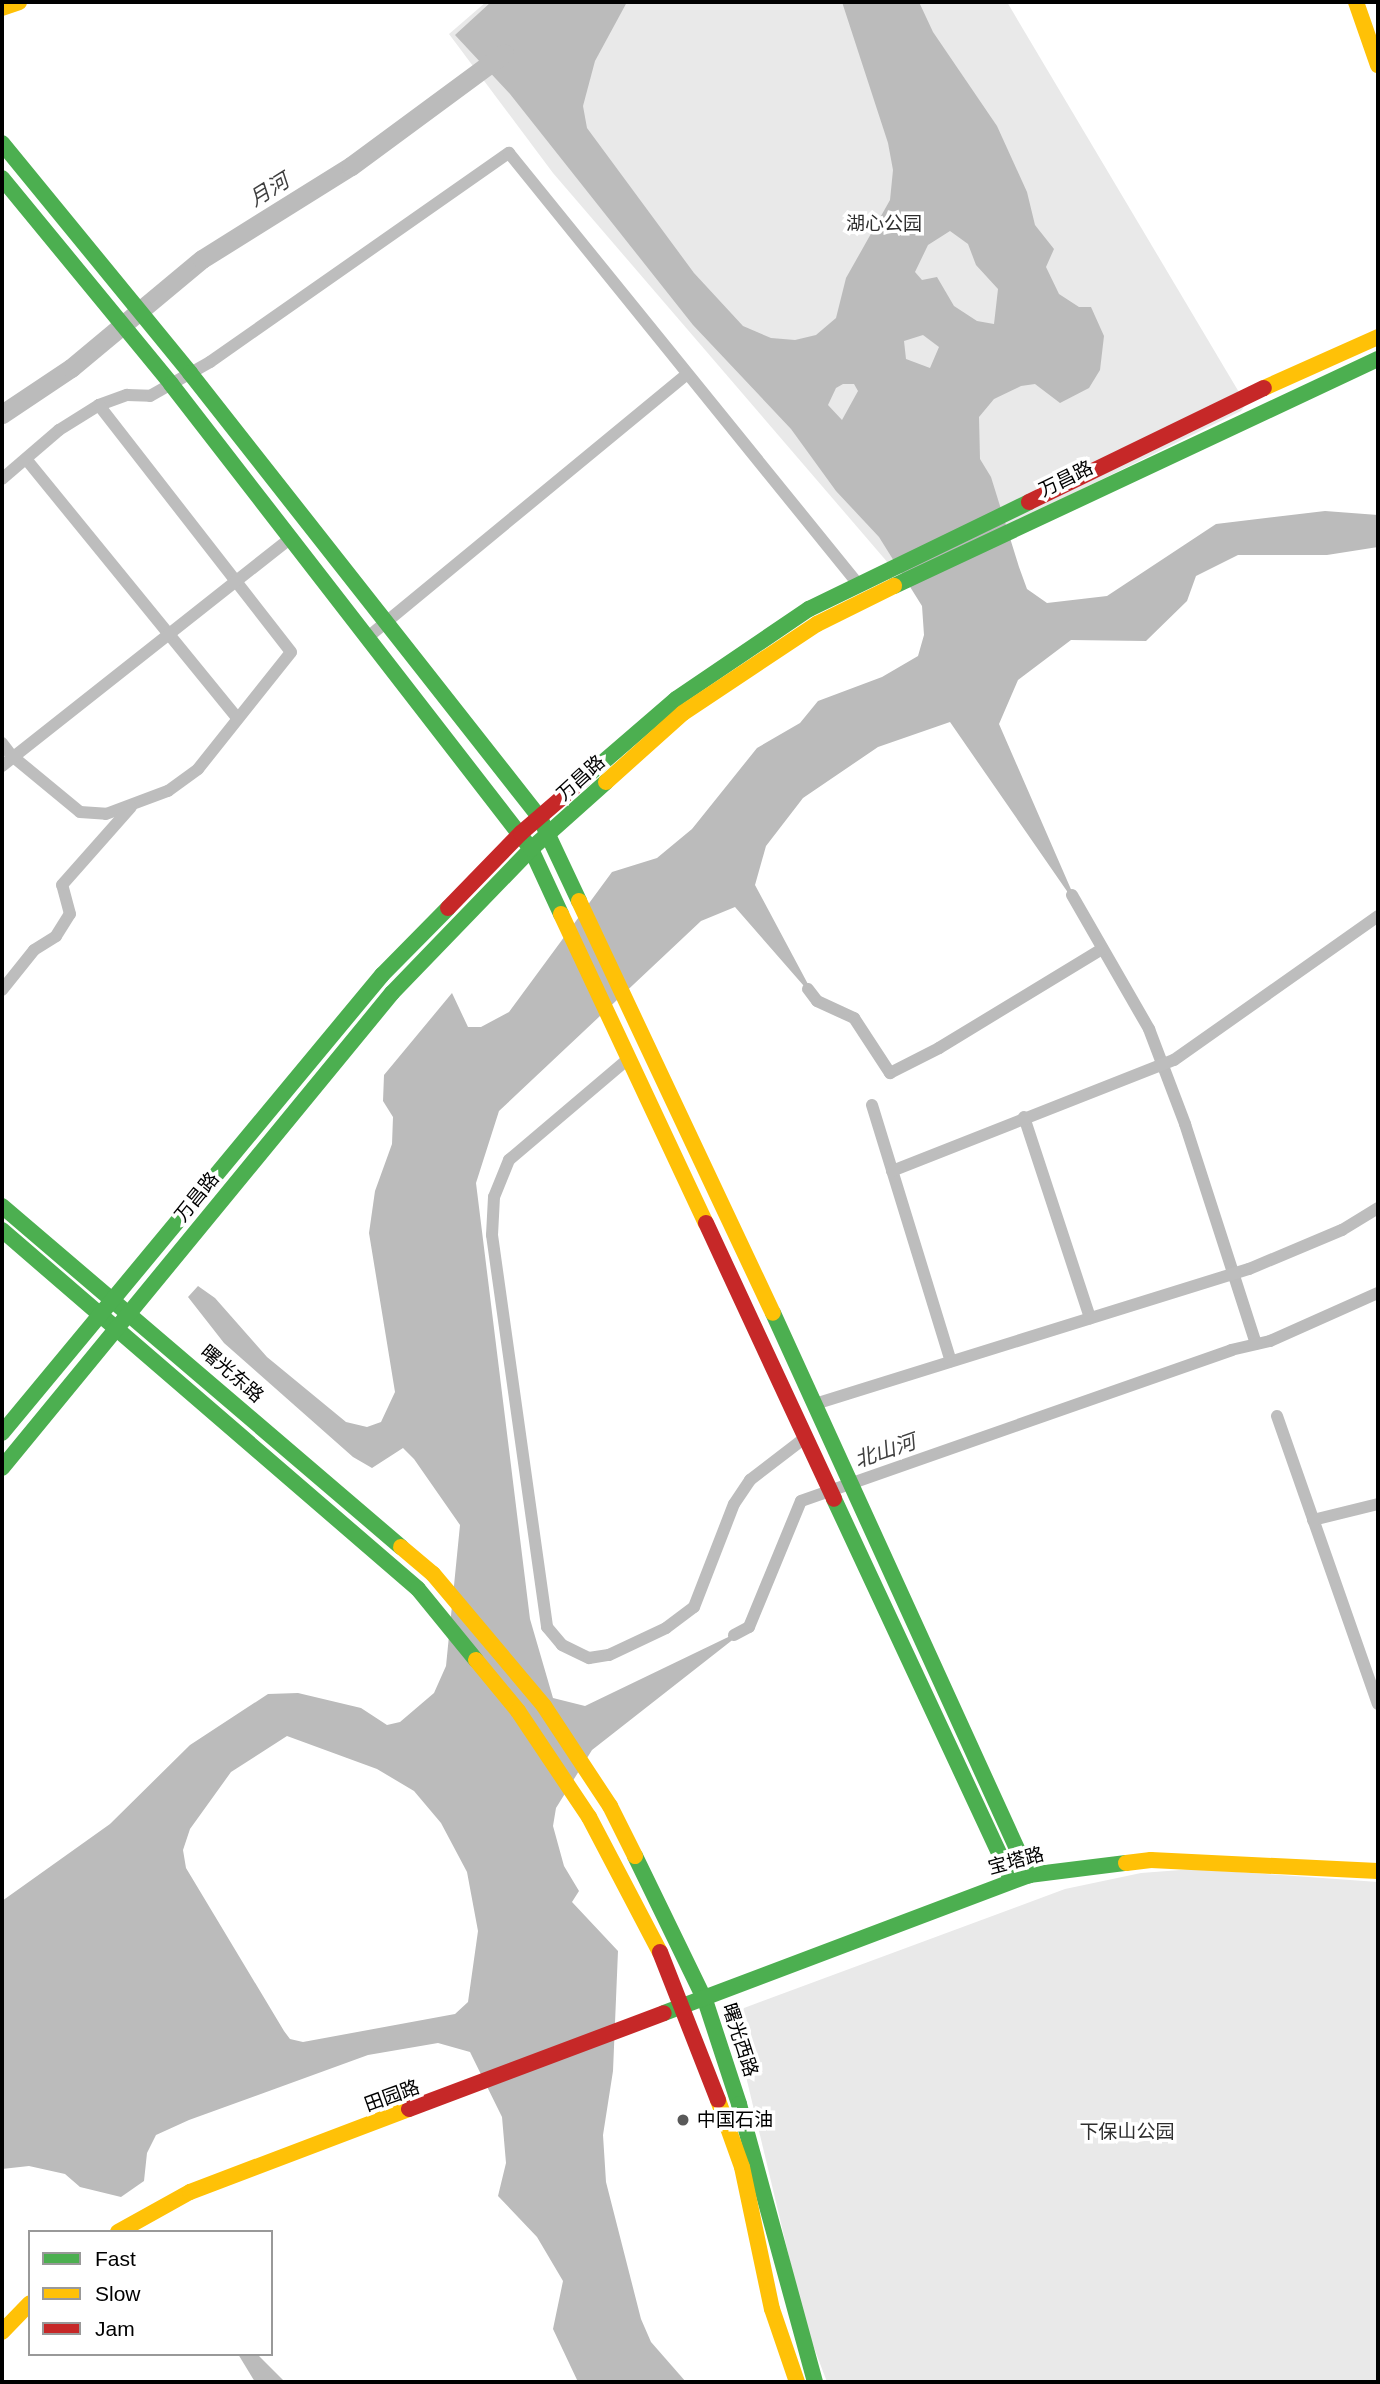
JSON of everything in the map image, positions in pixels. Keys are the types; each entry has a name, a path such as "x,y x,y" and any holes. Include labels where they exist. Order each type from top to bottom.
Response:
{"main road":[{"path":"2,8 19,2"},
{"path":"1356,2 1378,65"},
{"path":"2,143 190,373 540,818 868,1517 1029,1875"},
{"path":"2,178 171,384 531,849 1012,1880"},
{"name":"万昌路","path":"2,1433 98,1312 382,975 521,833 676,699 808,609 1004,513 1378,337"},
{"name":"万昌路","path":"2,1468 392,993 531,849 683,713 817,624 1011,529 1378,359"},
{"name":"曙光东路","path":"2,1206 433,1574 544,1706 610,1806"},
{"path":"2,1230 117,1328"},
{"name":"曙光西路","path":"117,1328 418,1589 518,1711 589,1817 638,1903 685,2008 742,2167 772,2309 797,2382"},
{"name":"曙光西路","path":"610,1806 705,2000 739,2104 815,2382"},
{"name":"宝塔路","path":"685,2008 1029,1875 1151,1860 1378,1871"},
{"name":"田园路","path":"122,2230 190,2192 468,2091 685,2008"},
{"path":"2,2332 28,2305"}],"street":[{"path":"2,479 26,458 99,405 127,396 150,396 190,373 509,153 858,584"},
{"path":"368,637 687,374"},
{"path":"2,743 10,755 80,812 106,814 168,791 198,769 291,652 99,405"},
{"path":"26,458 238,719"},
{"path":"2,766 10,755 291,538"},
{"path":"2,990 34,950 56,936 70,914 62,885 133,805"},
{"path":"892,1171 1174,1060 1378,916"},
{"path":"628,1059 509,1160 494,1197 492,1234 547,1627 562,1645 590,1658 609,1655 666,1628 694,1606 734,1504 750,1480 806,1437"},
{"path":"872,1105 951,1362"},
{"path":"1024,1117 1090,1318"},
{"path":"815,1404 1249,1269 1342,1230 1378,1208"},
{"path":"1277,1416 1378,1704"},
{"path":"1313,1520 1378,1504"}],"green space":[{"name":"湖心公园","path":"486,2 1007,2 1246,404 1241,411 901,578 553,173 449,34"},
{"name":"下保山公园","path":"1194,1869 1378,1882 1378,2382 827,2382 805,2324 734,2026 744,2008 1065,1889 1141,1873"}],"shaded area":[{"path":"491,2 627,2 595,61 583,106 587,128 694,273 743,326 771,338 795,340 816,335 836,318 846,278 890,200 893,170 888,143 842,2 919,2 933,32 997,126 1027,192 1035,225 1054,249 1046,267 1059,294 1079,307 1091,307 1104,336 1100,370 1089,388 1060,403 1035,384 1021,386 994,399 979,417 980,459 991,477 1027,589 1047,603 1107,596 1216,524 1325,511 1378,515 1378,547 1327,555 1238,555 1196,576 1187,601 1146,641 1071,640 1018,680 999,724 1080,910 950,722 878,747 803,798 766,846 755,885 817,1001 735,907 701,921 499,1111 476,1183 530,1619 553,1698 585,1706 749,1627 592,1750 556,1808 553,1826 564,1866 579,1891 572,1902 618,1951 613,2071 603,2135 606,2182 641,2319 651,2342 686,2382 578,2382 553,2329 563,2281 537,2237 498,2196 506,2163 502,2117 470,2052 438,2043 368,2055 189,2120 156,2135 147,2153 144,2181 121,2197 80,2187 65,2174 29,2166 2,2169 2,1901 110,1824 190,1745 268,1694 298,1693 361,1708 387,1725 400,1722 434,1693 446,1666 460,1525 414,1459 403,1448 372,1468 353,1457 224,1343 188,1297 198,1286 215,1298 267,1357 346,1422 367,1427 381,1422 395,1392 369,1233 375,1191 392,1144 393,1117 383,1101 384,1075 452,993 468,1027 481,1027 509,1012 612,872 657,858 692,829 757,748 800,723 818,701 882,677 918,656 924,635 922,606 879,537 836,491 791,429 693,325 510,94 455,35","holes":["950,231 968,244 976,265 998,289 994,324 977,321 954,306 937,277 922,280 915,272 928,245","923,335 939,347 930,368 906,359 904,341","843,384 854,384 858,391 842,420 828,405 836,388","287,1736 377,1769 414,1791 441,1823 467,1872 478,1931 468,2002 455,2014 303,2042 290,2039 186,1868 183,1850 190,1829 231,1772"]},
{"path":"239,2356 259,2356 285,2382 255,2382"}],"waterway":[{"name":"月河","path":"2,414 71,368 202,259 351,166 504,53"},
{"path":"1072,895 1149,1029 1185,1124 1256,1344"},
{"path":"808,989 817,1001 854,1018 890,1073 939,1048 1102,949"},
{"name":"北山河","path":"734,1635 749,1627 801,1501 1231,1350 1270,1341 1378,1293"}],"traffic: fast":[{"path":"2,143 190,373 540,818 579,901"},
{"path":"2,178 171,384 531,849 561,914"},
{"path":"894,586 1378,359"},
{"path":"580,782 676,699 809,609 1029,502"},
{"path":"2,1468 392,993 531,849 606,782"},
{"path":"2,1433 382,975 448,908"},
{"path":"2,1206 401,1547"},
{"path":"2,1230 418,1589 476,1660"},
{"path":"773,1313 1029,1875"},
{"path":"834,1499 1012,1880"},
{"path":"635,1856 705,2000 739,2104 815,2382"},
{"path":"664,2013 1029,1875 1126,1863"}],"traffic: slow":[{"path":"2,8 19,2"},
{"path":"1356,2 1378,65"},
{"path":"1264,388 1378,337"},
{"path":"606,782 683,713 817,624 894,586"},
{"path":"579,901 773,1313"},
{"path":"561,914 706,1223"},
{"path":"401,1547 433,1574 544,1706 610,1806 635,1856"},
{"path":"476,1660 518,1711 589,1817 660,1952"},
{"path":"1126,1863 1151,1860 1378,1871"},
{"path":"718,2100 742,2167 772,2309 797,2382"},
{"path":"122,2230 190,2192 409,2109"},
{"path":"2,2332 28,2305"}],"traffic: jam":[{"path":"1029,502 1264,388"},
{"path":"448,908 521,833 580,782"},
{"path":"706,1223 834,1499"},
{"path":"660,1952 718,2100"},
{"path":"409,2109 664,2013"}],"place":[{"name":"中国石油","path":"683,2120"}]}
